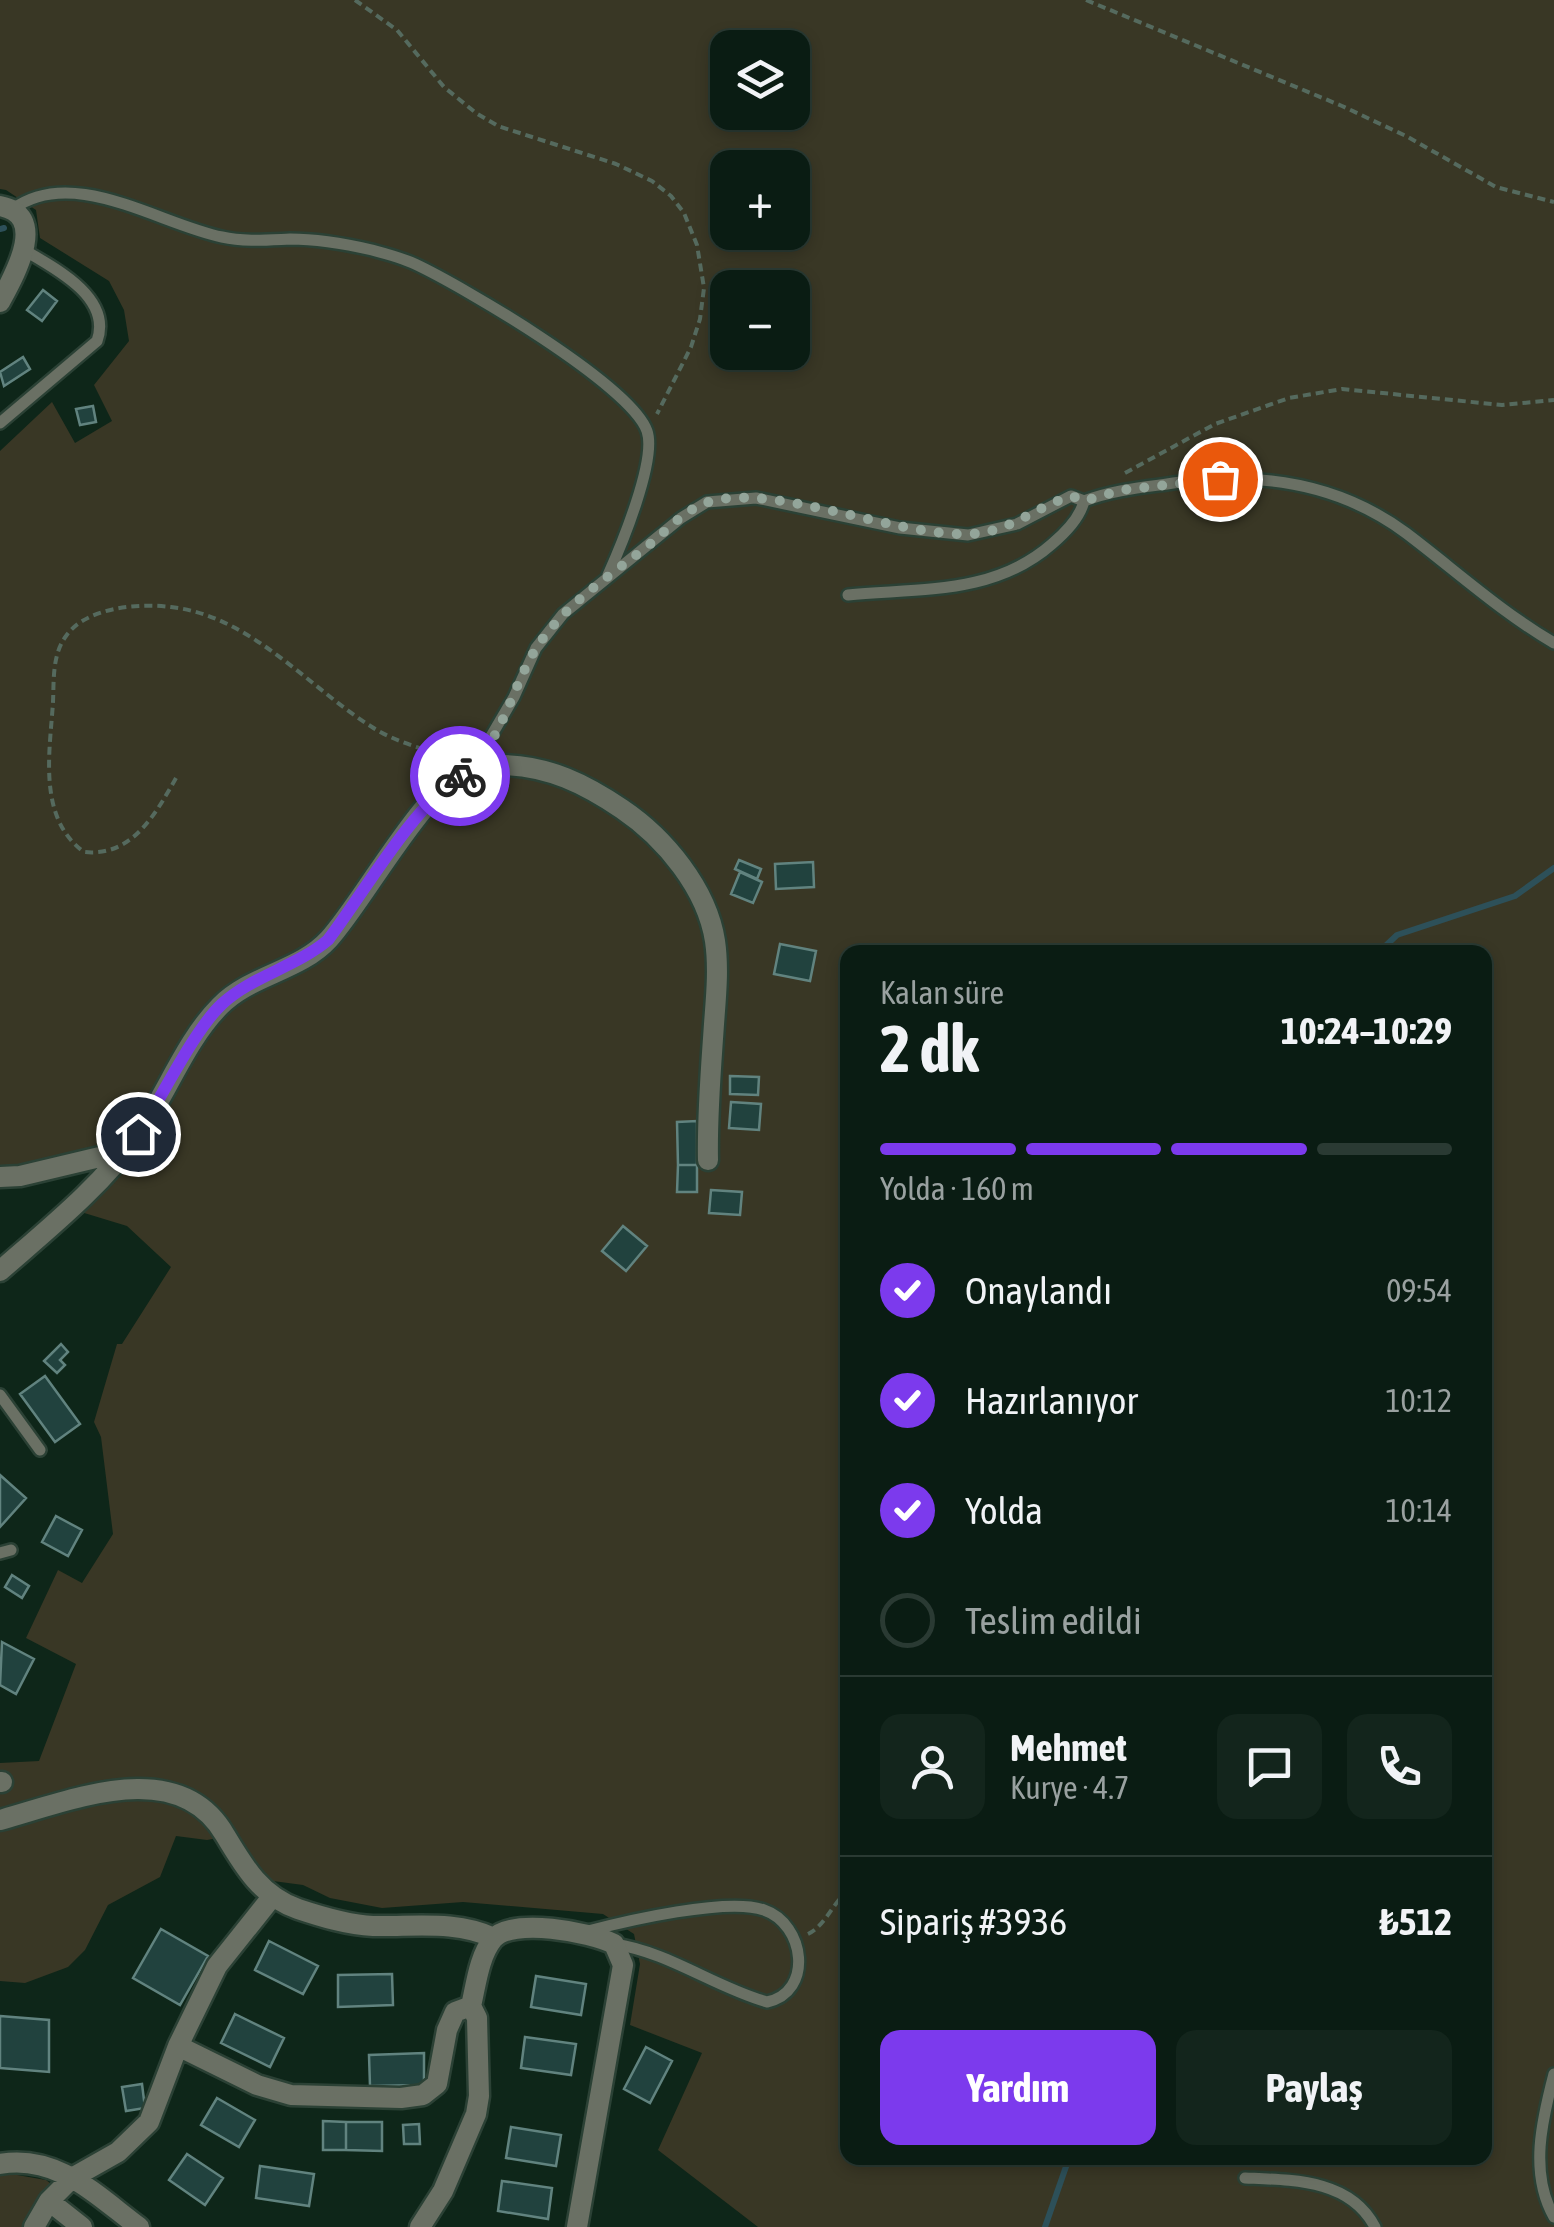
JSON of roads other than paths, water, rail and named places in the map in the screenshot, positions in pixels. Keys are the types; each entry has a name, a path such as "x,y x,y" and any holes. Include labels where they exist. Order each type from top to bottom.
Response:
{"street":[{"path":"0,302 22,248 26,224 23,216 6,207"},
{"path":"0,1271 58,1220 125,1151 214,1011 244,988 316,951 328,940 427,808 450,783 473,767 522,766 546,770 594,790 649,832 698,892 712,925 717,966 708,1092 708,1160"},
{"path":"0,1177 20,1176 125,1151"},
{"path":"0,1820 124,1788 169,1789 196,1805 221,1828 248,1875 272,1897 335,1920 368,1926 452,1926 477,1930 494,1938"},
{"path":"34,2227 50,2201 72,2178 118,2152 149,2122 178,2046 217,1966 272,1897"},
{"path":"420,2227 443,2191 476,2114 477,2018 470,2006 485,1953 494,1938 507,1929 579,1933 614,1944 623,1965 577,2227"},
{"path":"178,2046 257,2085 291,2095 423,2096 437,2084 448,2030 456,2012 470,2006"},
{"path":"0,2164 20,2160 40,2163 72,2178 139,2227"},
{"path":"50,2201 82,2227"}],"lane":[{"path":"6,207 44,194 90,195 222,237 312,240 370,250 412,262 556,348 626,404 648,432 649,447 632,519 607,576"},
{"path":"0,423 96,341 101,329 94,305 76,285 22,248"},
{"path":"473,767 514,697 536,648 564,614 695,508 724,499 774,500 900,528 968,534 1016,524 1072,496 1084,501 1122,490 1197,480 1261,478 1305,485 1338,496 1397,527 1554,643"},
{"path":"848,595 939,590 1009,572 1039,556 1058,539 1084,501"},
{"path":"0,1394 40,1450"},
{"path":"579,1933 650,1918 748,1907 765,1910 795,1937 799,1963 796,1980 788,1992 766,2002 652,1952 614,1944"},
{"path":"1554,2074 1540,2164 1545,2200 1554,2216"},
{"path":"1245,2178 1293,2180 1348,2195 1366,2209 1375,2227"}],"waterway":[{"path":"0,229 4,228"},
{"path":"1386,945 1397,935 1515,896 1554,868"},
{"path":"1045,2227 1067,2165"}]}
